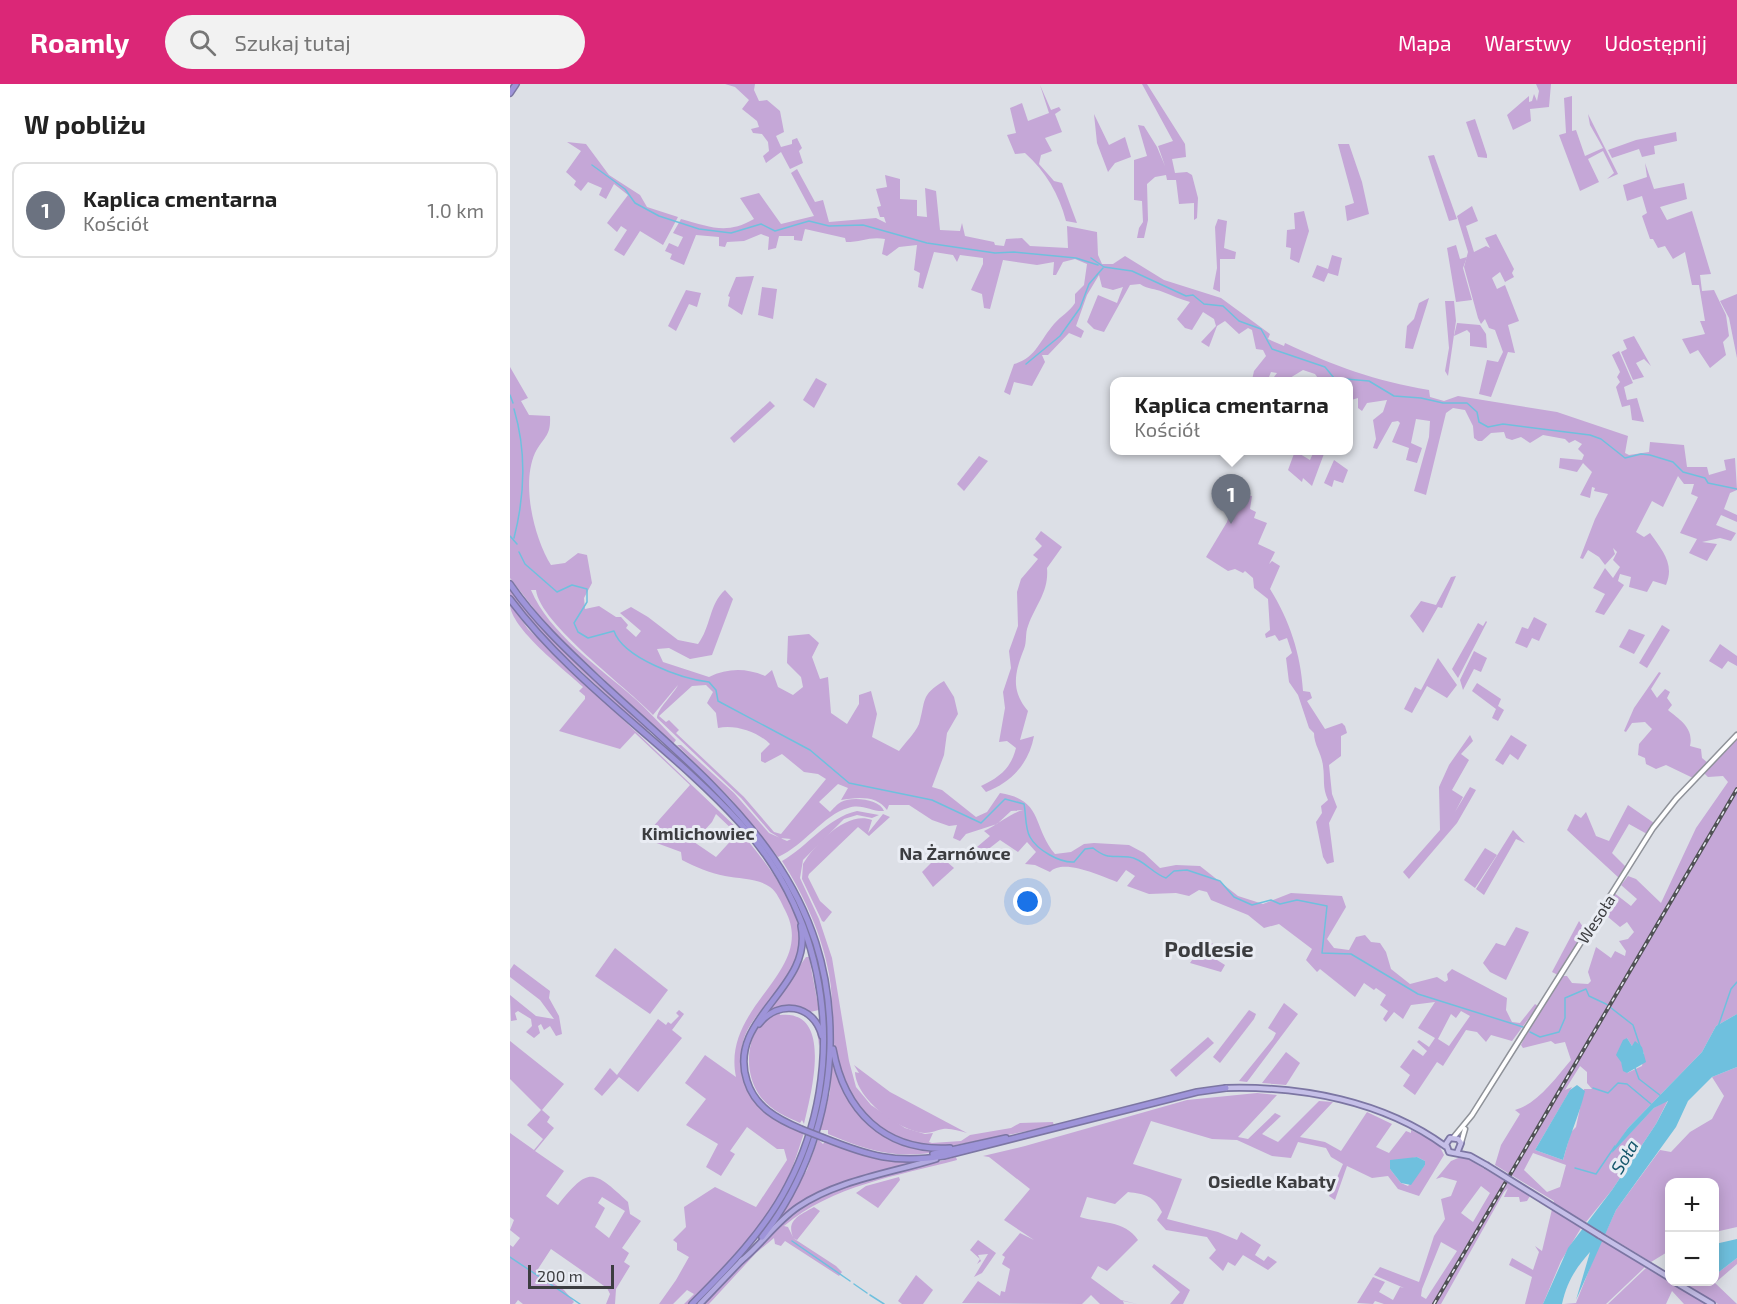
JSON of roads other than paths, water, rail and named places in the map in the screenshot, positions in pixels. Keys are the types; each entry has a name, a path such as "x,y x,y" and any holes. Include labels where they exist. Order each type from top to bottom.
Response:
{"highway":[{"path":"510,93 516,84"},
{"path":"510,584 560,643 726,798 775,857 799,900 814,936 826,986 830,1036 837,1071 845,1091 861,1114 877,1129 898,1140 926,1148 969,1146"},
{"path":"510,599 563,658 740,823 771,862 797,910 808,938 819,980 824,1046 815,1114 806,1146 789,1184 753,1239 692,1304"},
{"path":"797,910 802,942 798,964 752,1028 744,1057 747,1083 760,1104 774,1116 881,1158 905,1161 944,1156"},
{"path":"801,1127 775,1113 757,1095 748,1071 750,1042 765,1016 777,1009 792,1008 804,1011 814,1020 824,1046"},
{"path":"741,1261 762,1237 792,1190 814,1140 826,1089 830,1036"},
{"path":"700,1304 789,1214 811,1200 858,1181 944,1156 1184,1095 1226,1088"},
{"path":"824,1136 866,1151 899,1157 928,1156 1043,1131"}],"main road":[{"name":"Wesoła","path":"1451,1138 1472,1115 1653,828 1671,804 1737,735"},
{"path":"1226,1088 1269,1088 1331,1097 1381,1113 1420,1131 1445,1146 1449,1152 1470,1156 1665,1275"},
{"name":"Wesoła","path":"1461,1144 1472,1115"},
{"path":"1420,1131 1451,1138 1461,1144 1470,1156"},
{"path":"1445,1146 1451,1138"},
{"path":"1457,1153 1461,1144"},
{"path":"1683,1286 1712,1304"}],"water":[{"path":"1737,1014 1737,1067 1712,1077 1688,1101 1676,1127 1616,1210 1576,1300 1590,1252 1572,1276 1562,1304 1543,1304 1568,1248 1612,1190 1656,1124 1668,1101 1654,1108 1612,1153 1613,1149 1628,1128 1702,1052 1716,1026"},
{"path":"1627,1038 1632,1046 1635,1041 1642,1047 1646,1062 1627,1073 1623,1071 1616,1055 1623,1040"},
{"path":"1577,1085 1585,1091 1563,1160 1535,1150 1570,1090"},
{"path":"1417,1157 1425,1161 1425,1165 1411,1185 1401,1183 1390,1169 1390,1160"},
{"path":"1737,1239 1737,1258 1719,1272 1719,1243"}],"waterway":[{"path":"592,165 625,189 635,203 659,216 699,229 731,233 761,224 775,231 809,221 829,226 863,225 927,243 995,253 1014,252 1076,258 1098,265"},
{"path":"1091,258 1104,267 1132,271 1186,296 1193,295 1204,304 1223,306 1239,321 1261,329 1272,349 1325,367 1333,377"},
{"path":"1026,364 1060,336 1080,308 1089,284 1103,268"},
{"path":"1353,380 1369,381 1394,396 1421,398 1443,403 1467,403 1477,412 1479,422 1488,427 1503,424 1590,435 1601,439 1625,458 1641,454 1650,455 1673,462 1683,472 1705,478 1708,483 1737,489"},
{"path":"510,395 513,403"},
{"path":"514,409 521,442 523,474 514,538"},
{"path":"510,536 517,544"},
{"path":"519,552 525,564 557,592 572,585 587,589 587,602 574,623 578,632 588,638 614,631 629,650 655,666 684,677 709,682 716,690 718,701 810,750 849,783 932,800 981,823 1005,799 1024,804 1028,834 1033,842 1043,851 1068,862 1074,862 1085,849 1093,848 1106,856 1134,858 1166,878 1174,871 1187,870 1220,881 1234,897 1252,905 1271,900 1280,904 1297,900 1327,906 1322,953 1351,954 1418,994 1523,1027"},
{"path":"1718,1027 1731,989 1737,982"},
{"path":"1530,1032 1540,1037 1559,1032 1565,1018 1565,998 1586,989 1589,996 1606,1004 1633,1025 1640,1046"},
{"path":"1635,1068 1639,1079 1661,1096"},
{"path":"1593,1088 1608,1093 1618,1083 1627,1084 1651,1104"},
{"name":"Soła","path":"1575,1168 1596,1174 1615,1146"},
{"path":"792,1241 850,1281"},
{"path":"510,1257 580,1304"},
{"path":"854,1284 867,1293"},
{"path":"870,1295 884,1304"}],"railway":[{"path":"1434,1304 1737,789"}],"place":[{"name":"Kaplica cmentarna","path":"1231,524"}],"district":[{"name":"Kimlichowiec","path":"698,834"},
{"name":"Na Żarnówce","path":"955,854"},
{"name":"Podlesie","path":"1209,949"},
{"name":"Osiedle Kabaty","path":"1272,1182"}]}
